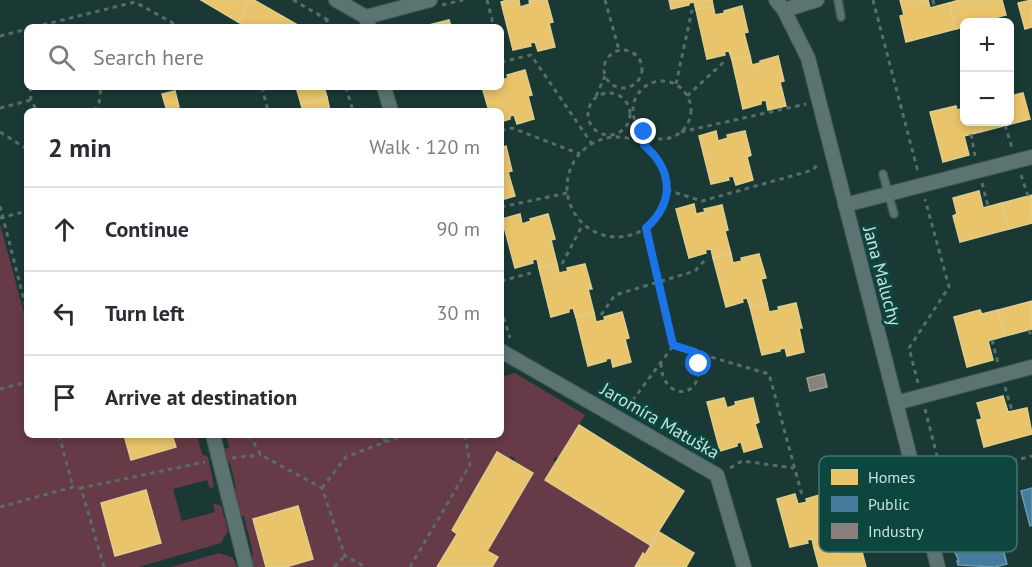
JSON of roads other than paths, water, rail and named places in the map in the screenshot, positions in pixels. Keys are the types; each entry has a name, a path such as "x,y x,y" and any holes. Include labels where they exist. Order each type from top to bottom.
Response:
{"street":[{"path":"336,0 367,22 430,0"},
{"path":"780,5 817,0"},
{"name":"Jana Maluchy","path":"780,5 808,58 910,456"},
{"path":"385,90 390,108"},
{"path":"845,205 1032,157"},
{"name":"Jaromíra Matuška","path":"504,353 717,475 744,567"},
{"path":"896,403 1032,367"},
{"path":"214,438 246,567"},
{"name":"Jana Maluchy","path":"934,552 938,567"}],"lane":[{"path":"837,0 842,17"},
{"path":"883,174 894,214"}]}
